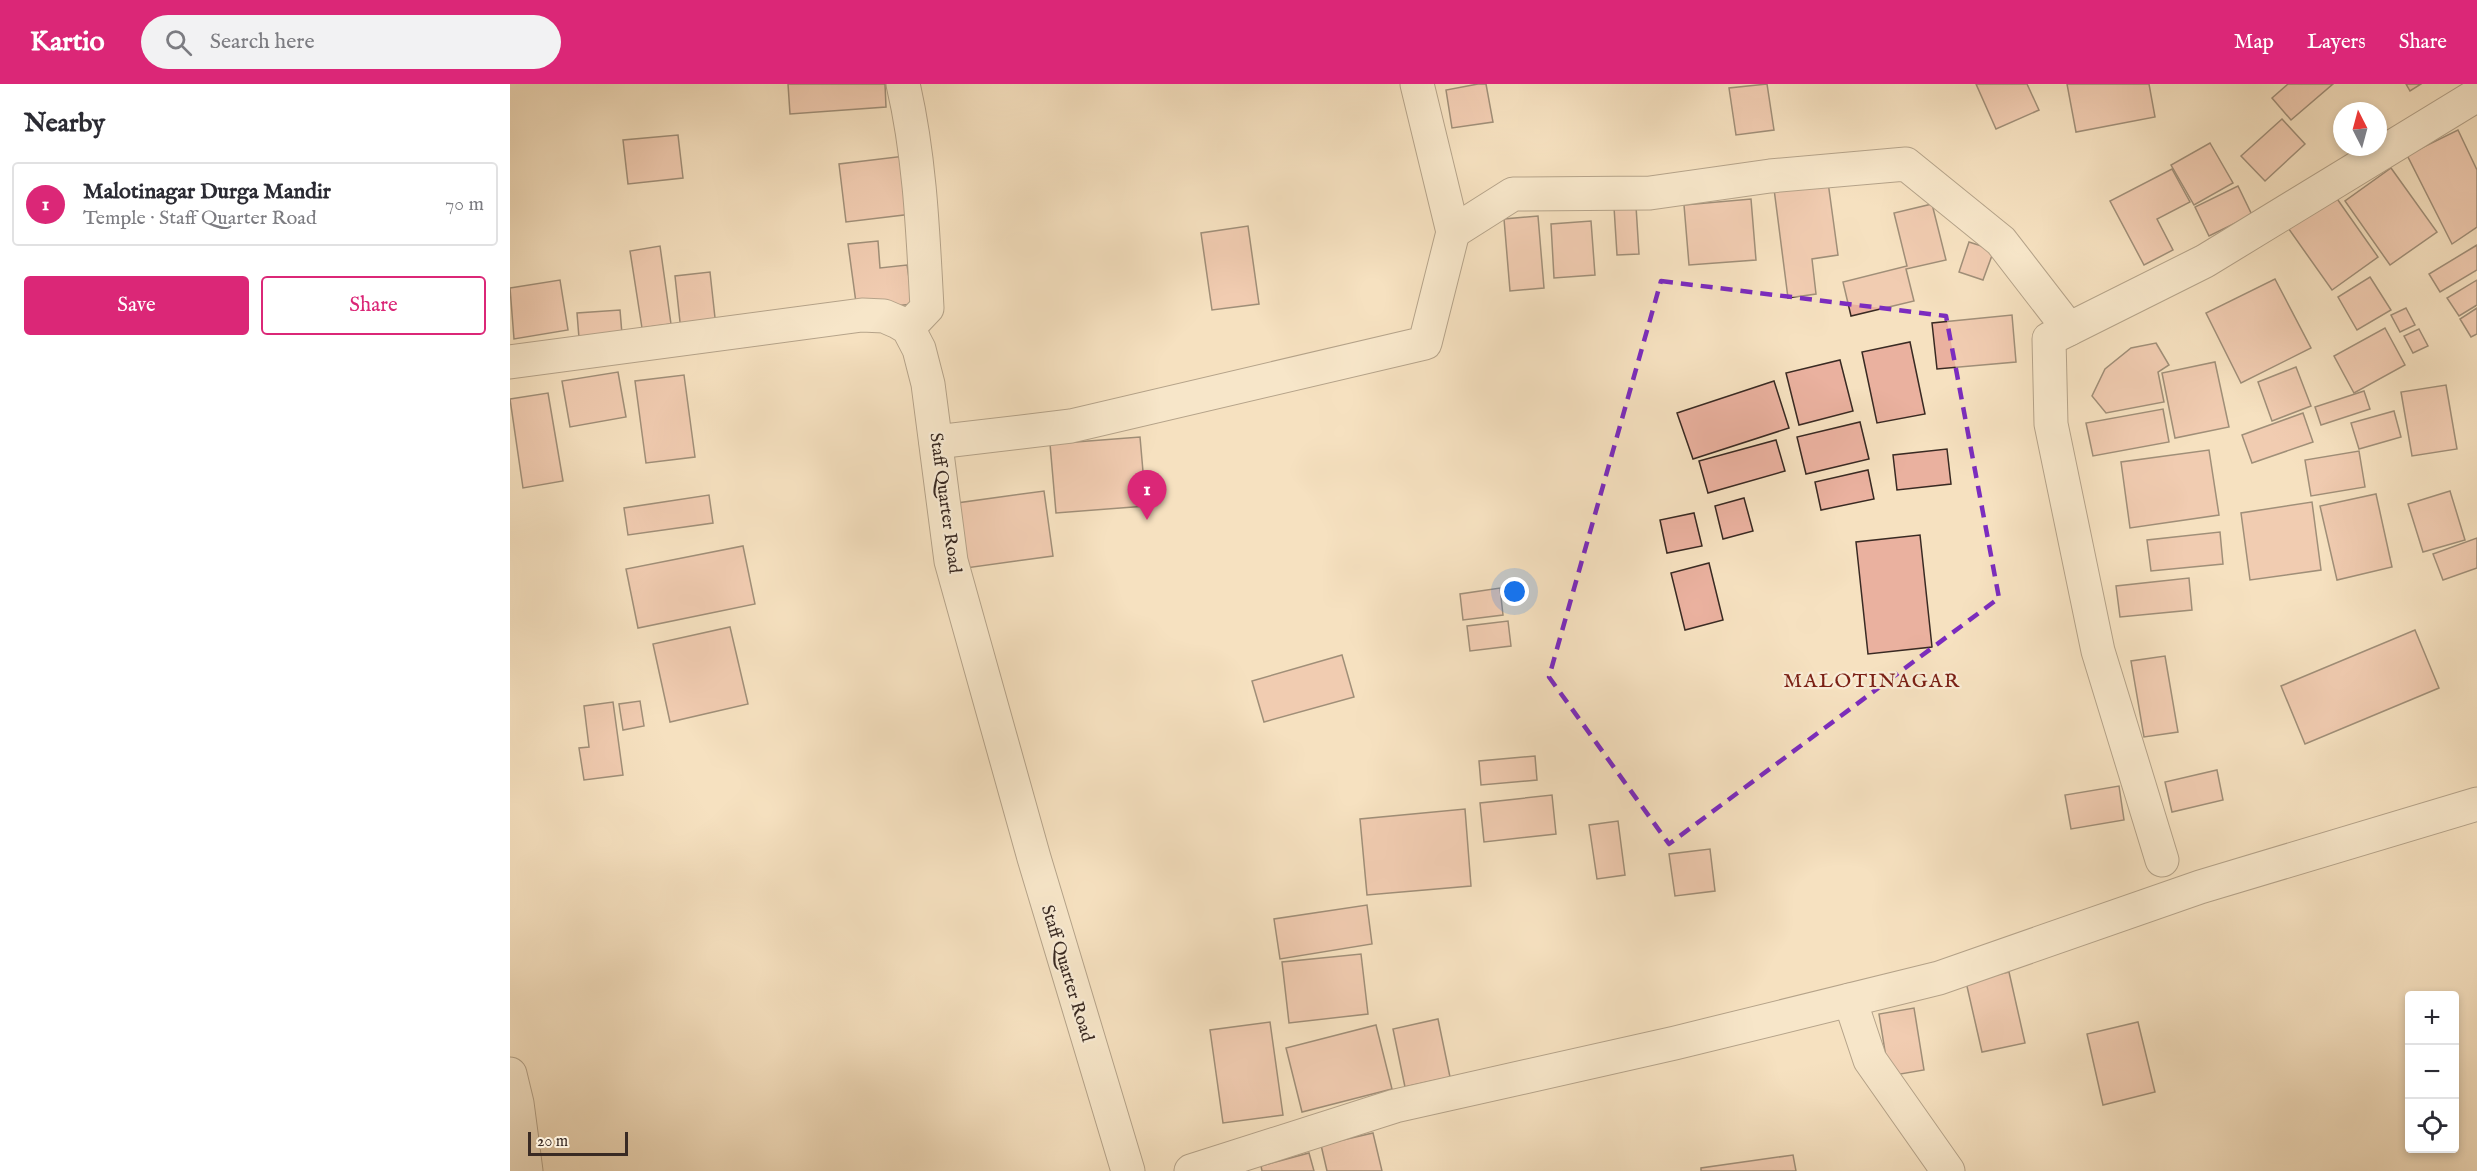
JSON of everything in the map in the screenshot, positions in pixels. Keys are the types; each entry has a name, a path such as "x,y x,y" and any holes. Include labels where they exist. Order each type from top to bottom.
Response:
{"street":[{"path":"510,362 862,315 884,316 908,328 927,308 923,223 910,115 903,84"},
{"path":"936,442 1071,426 1425,343 1453,232 1416,84"},
{"path":"2162,860 2098,651 2051,424 2049,339 2205,261 2477,95"},
{"path":"1453,232 1513,194 1650,193 1770,176 1906,164 2001,241 2069,329"},
{"name":"Staff Quarter Road","path":"908,328 916,339 922,358 936,442 951,561 1034,858 1128,1171"},
{"path":"1191,1171 1395,1106 1675,1043 1939,978 2200,887 2477,804"},
{"path":"1850,1000 1870,1060 1948,1171"},
{"path":"510,1074 517,1103 526,1171"}],"highlighted area":[{"path":"1661,281 1946,316 1999,598 1669,844 1549,677"}],"building":[{"path":"788,84 885,84 886,107 790,114"},
{"path":"1486,84 1493,122 1452,128 1446,90"},
{"path":"1767,84 1774,130 1736,135 1729,88"},
{"path":"1976,84 2027,84 2039,110 1996,129"},
{"path":"2067,84 2149,84 2155,117 2076,132"},
{"path":"2288,84 2333,84 2291,120 2272,98"},
{"path":"2406,84 2421,84 2410,91"},
{"path":"2282,119 2305,144 2265,181 2241,156"},
{"path":"2458,130 2477,170 2477,227 2452,244 2407,155"},
{"path":"678,135 683,178 628,184 623,140"},
{"path":"2210,143 2233,183 2194,205 2171,165"},
{"path":"905,156 912,214 846,222 839,164"},
{"path":"2391,168 2437,232 2390,265 2345,201"},
{"path":"2172,169 2190,202 2157,219 2173,250 2144,265 2110,201"},
{"path":"1828,182 1838,255 1812,259 1816,294 1788,298 1774,189"},
{"path":"2238,186 2252,215 2209,236 2195,207"},
{"path":"2333,193 2378,257 2332,290 2286,225"},
{"path":"1751,199 1756,260 1689,265 1684,205"},
{"path":"1932,204 1946,260 1906,269 1914,301 1851,316 1843,282 1907,266 1894,213"},
{"path":"1636,206 1639,254 1617,255 1614,207"},
{"path":"1538,216 1544,288 1510,291 1504,219"},
{"path":"1591,221 1595,275 1554,278 1551,224"},
{"path":"1248,226 1259,304 1212,310 1201,233"},
{"path":"878,241 880,268 907,265 913,304 857,310 848,244"},
{"path":"1969,242 1994,250 1983,280 1959,272"},
{"path":"2477,245 2477,270 2440,292 2429,274"},
{"path":"660,246 671,324 642,328 630,251"},
{"path":"710,272 716,327 681,331 675,276"},
{"path":"2370,277 2391,310 2357,330 2338,297"},
{"path":"2275,279 2311,348 2241,383 2206,313"},
{"path":"560,280 568,330 514,339 510,288"},
{"path":"2477,280 2477,305 2459,316 2447,298"},
{"path":"2406,308 2415,325 2400,332 2391,315"},
{"path":"2477,308 2477,334 2471,337 2460,319"},
{"path":"620,310 622,334 579,338 577,313"},
{"path":"2012,315 2016,362 1937,369 1932,323"},
{"path":"2385,328 2405,365 2354,393 2334,356"},
{"path":"2419,329 2428,346 2413,353 2404,336"},
{"path":"1910,342 1925,414 1877,423 1862,352"},
{"path":"2156,343 2169,365 2158,372 2164,402 2106,413 2092,396 2105,369 2131,348"},
{"path":"1840,360 1853,411 1799,425 1786,373"},
{"path":"2215,362 2229,427 2175,438 2162,373"},
{"path":"2296,367 2311,406 2272,421 2258,382"},
{"path":"618,372 626,417 570,427 562,381"},
{"path":"684,375 695,457 646,463 635,381"},
{"path":"1774,381 1789,428 1693,459 1677,413"},
{"path":"2446,385 2457,449 2412,456 2401,392"},
{"path":"2364,391 2370,409 2321,425 2315,407"},
{"path":"548,393 563,481 523,488 510,399"},
{"path":"2163,409 2169,442 2093,456 2086,423"},
{"path":"2394,411 2401,437 2359,449 2351,423"},
{"path":"2303,413 2313,442 2252,463 2242,435"},
{"path":"1860,422 1869,459 1806,474 1797,437"},
{"path":"1140,437 1146,506 1056,513 1050,444"},
{"path":"1776,440 1785,471 1708,493 1699,461"},
{"path":"1947,449 1951,484 1897,490 1893,455"},
{"path":"2209,450 2219,515 2130,528 2121,462"},
{"path":"2359,451 2365,487 2311,496 2305,460"},
{"path":"1868,470 1874,499 1821,510 1815,482"},
{"path":"1044,491 1053,556 966,568 957,503"},
{"path":"2450,491 2465,540 2423,552 2408,504"},
{"path":"2376,494 2392,567 2337,580 2320,506"},
{"path":"709,495 713,523 628,535 624,508"},
{"path":"1744,498 1753,531 1723,539 1715,506"},
{"path":"2312,502 2321,570 2250,580 2241,513"},
{"path":"1694,513 1702,546 1667,553 1660,520"},
{"path":"2220,532 2223,564 2151,571 2147,540"},
{"path":"1920,535 1932,647 1868,654 1856,542"},
{"path":"2477,538 2477,568 2443,580 2433,554"},
{"path":"743,546 755,604 638,628 626,569"},
{"path":"1709,563 1723,620 1685,630 1671,573"},
{"path":"2189,578 2192,610 2120,617 2116,586"},
{"path":"1500,588 1503,615 1463,620 1460,594"},
{"path":"1508,621 1511,646 1470,651 1467,626"},
{"path":"730,627 748,704 670,722 653,644"},
{"path":"2415,630 2439,688 2305,744 2281,686"},
{"path":"1342,655 1354,697 1264,722 1252,681"},
{"path":"2165,656 2178,732 2144,737 2131,661"},
{"path":"640,701 644,726 623,730 619,704"},
{"path":"613,702 623,775 584,780 579,748 589,747 584,706"},
{"path":"1535,756 1537,780 1481,785 1479,761"},
{"path":"2217,770 2223,800 2172,812 2165,782"},
{"path":"2119,786 2124,820 2071,829 2065,795"},
{"path":"1552,795 1556,834 1484,842 1480,803"},
{"path":"1465,809 1471,886 1367,895 1360,819"},
{"path":"1618,821 1625,875 1597,879 1589,825"},
{"path":"1710,849 1715,891 1675,896 1669,854"},
{"path":"1367,905 1372,944 1280,959 1274,919"},
{"path":"1361,954 1368,1014 1289,1023 1282,962"},
{"path":"2009,972 2025,1043 1982,1052 1966,982"},
{"path":"1914,1008 1924,1070 1889,1076 1879,1014"},
{"path":"1438,1019 1450,1077 1405,1087 1393,1029"},
{"path":"1270,1022 1283,1115 1223,1123 1210,1030"},
{"path":"2138,1022 2155,1092 2103,1105 2087,1034"},
{"path":"1376,1025 1392,1089 1302,1112 1286,1048"},
{"path":"1373,1133 1382,1171 1327,1171 1321,1145"},
{"path":"1309,1153 1314,1171 1262,1171 1261,1166"},
{"path":"1793,1155 1796,1171 1701,1171 1701,1168"}],"place":[{"name":"Malotinagar Durga Mandir","path":"1147,520"}],"district":[{"name":"MALOTINAGAR","path":"1872,680"}]}
